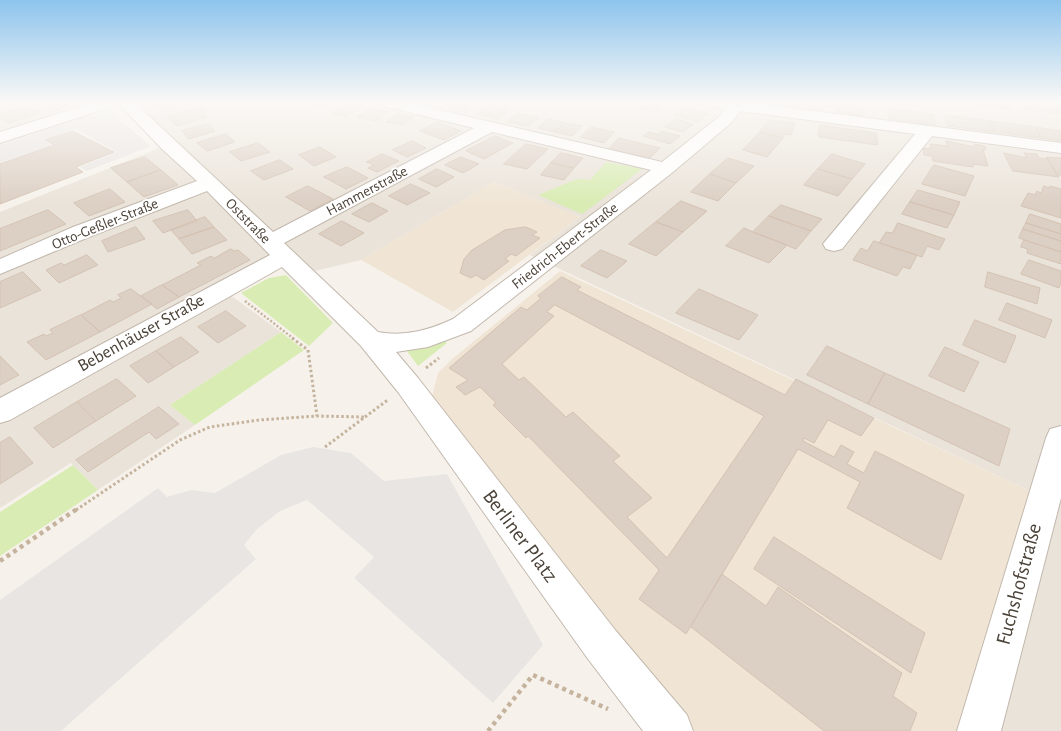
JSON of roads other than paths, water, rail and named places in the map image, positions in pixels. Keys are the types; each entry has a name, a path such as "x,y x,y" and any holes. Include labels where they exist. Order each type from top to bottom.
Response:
{"street":[{"name":"Oststraße","path":"159,137 210,183 370,340"},
{"name":"Hammerstraße","path":"277,249 472,137"},
{"path":"537,137 666,168"},
{"name":"Friedrich-Ebert-Straße","path":"370,340 395,344 411,343 443,334 462,325 704,137"},
{"path":"834,244 921,137"},
{"path":"980,137 1061,148"},
{"name":"Otto-Geßler-Straße","path":"0,267 81,232 210,183"},
{"name":"Bebenhäuser Straße","path":"0,412 226,287 277,249"},
{"name":"Berliner Platz","path":"370,340 408,385 602,645 671,731"},
{"name":"Fuchshofstraße","path":"979,731 1061,438"}]}
